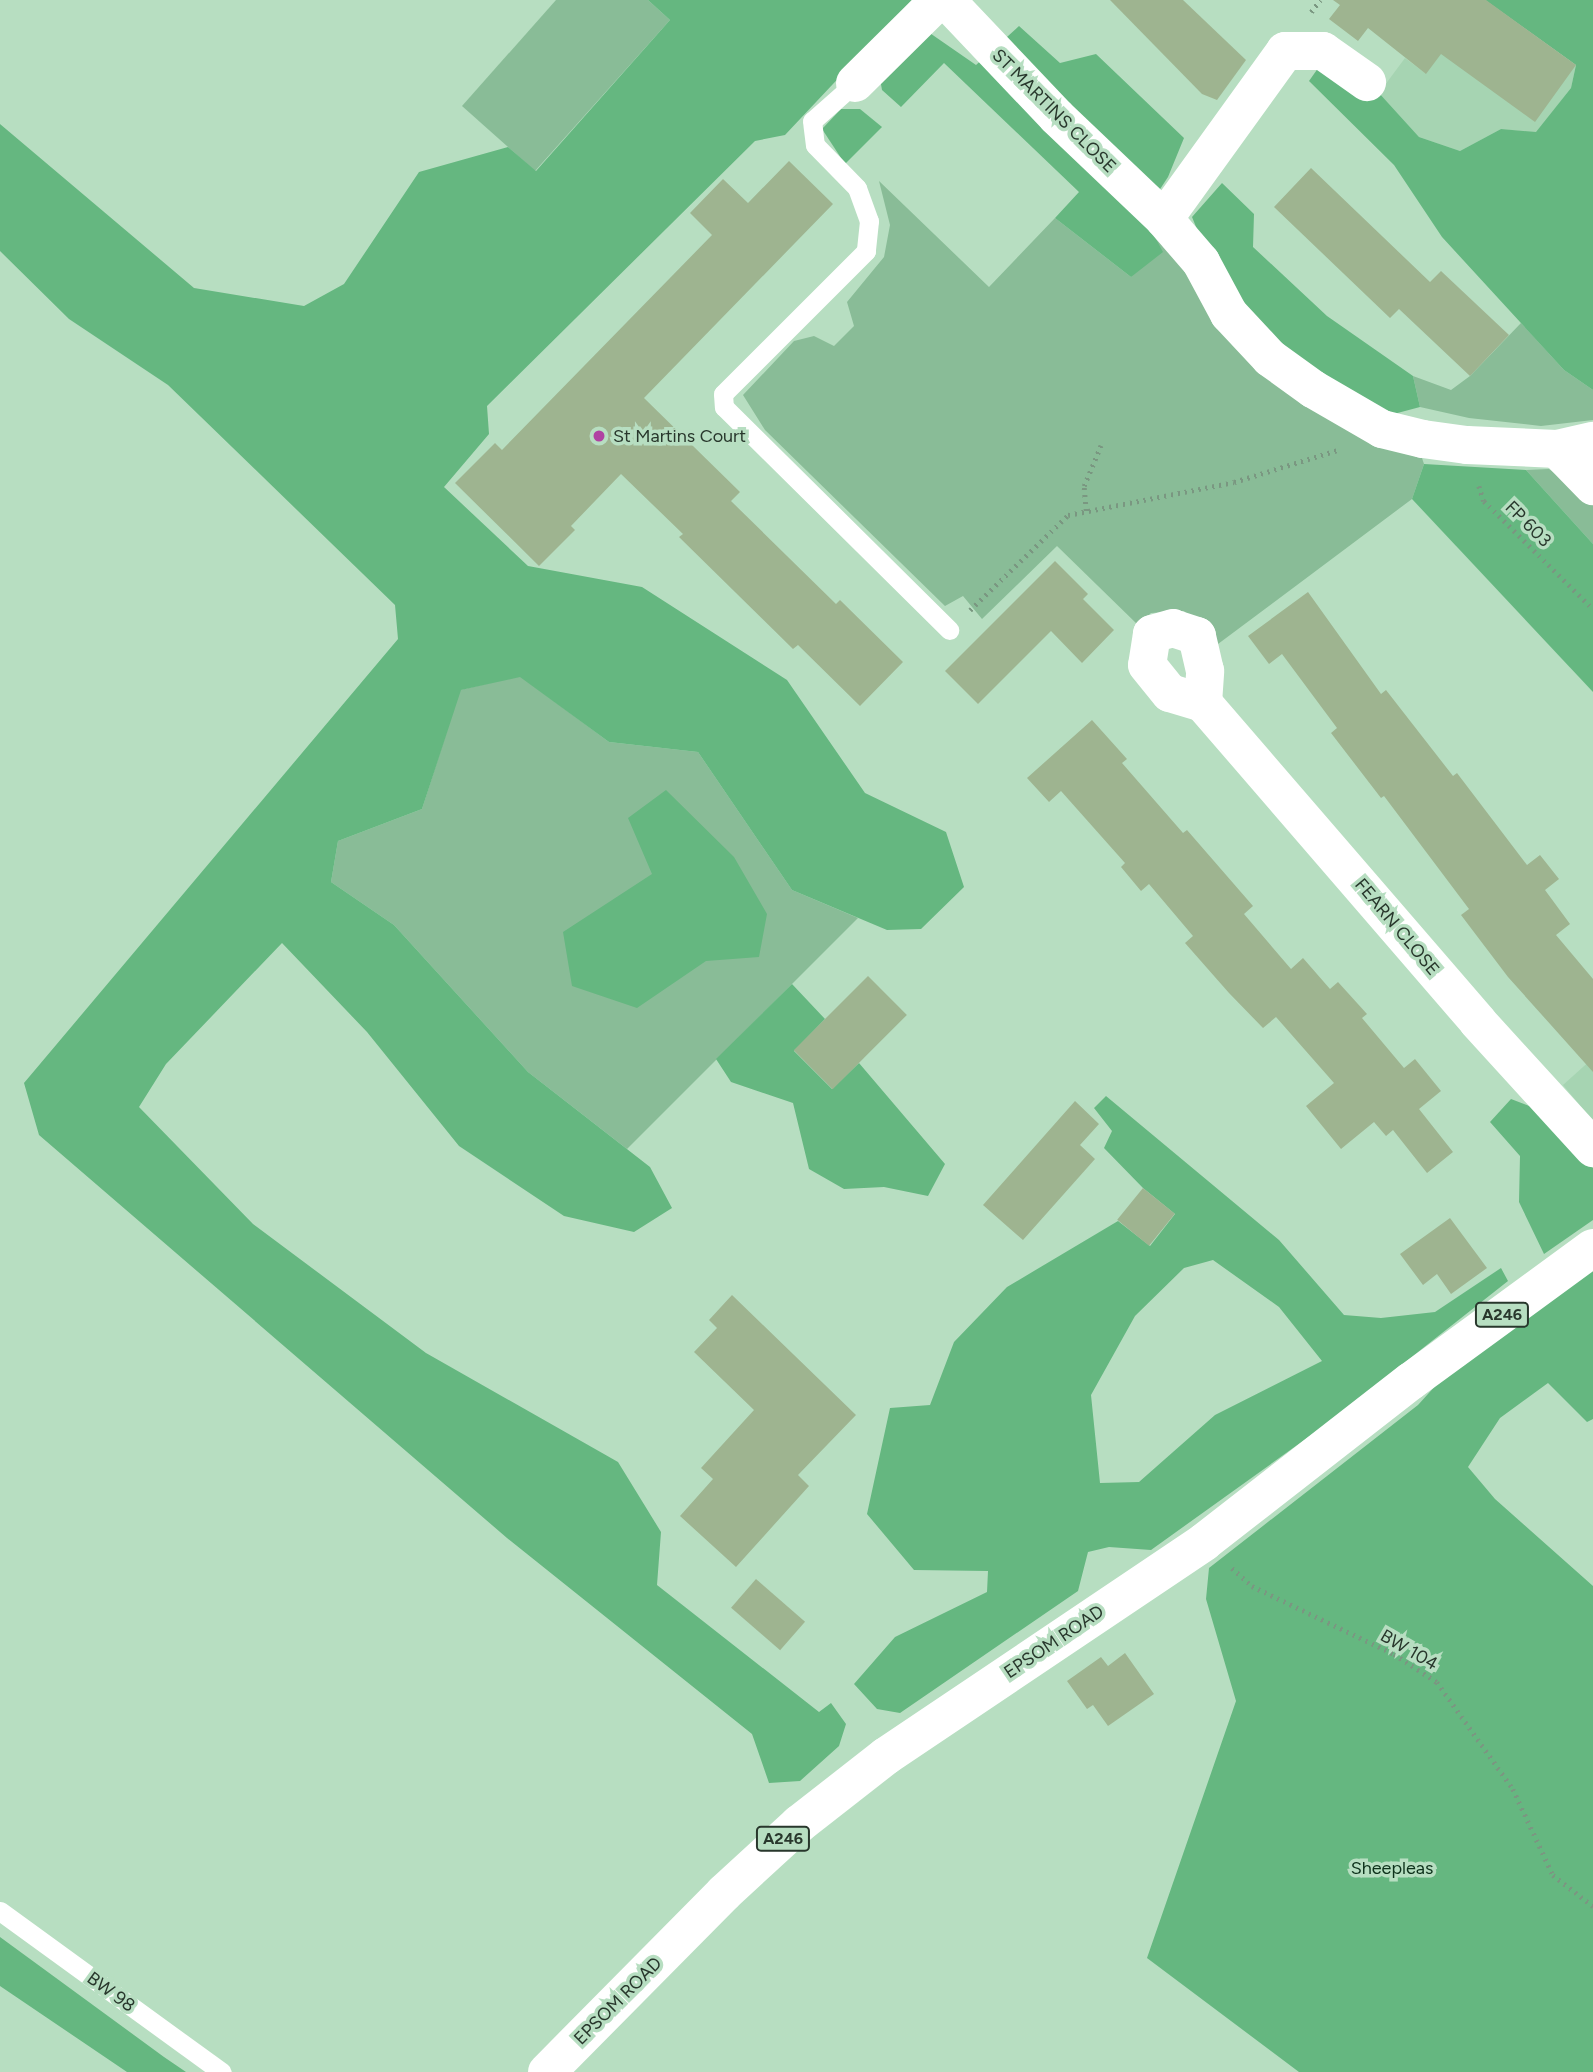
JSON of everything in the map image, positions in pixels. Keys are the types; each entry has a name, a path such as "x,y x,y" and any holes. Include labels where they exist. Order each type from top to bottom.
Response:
{"street":[{"path":"855,83 939,0"},
{"name":"ST MARTINS CLOSE","path":"946,0 1057,117 1164,219 1201,262 1229,314 1270,358 1313,388 1382,429 1467,445 1575,445"},
{"path":"1164,219 1285,51 1323,51 1367,82"},
{"path":"1575,445 1593,486"},
{"name":"FEARN CLOSE","path":"1203,703 1478,1022 1593,1148"},
{"name":"EPSOM ROAD","path":"547,2072 724,1894 799,1824 886,1756 1204,1542 1412,1381 1593,1248"}],"lane":[{"path":"855,83 812,121 815,145 858,188 869,221 866,251 723,394 724,407 949,630"},
{"name":"BW 98","path":"0,1911 222,2072"}],"path":[{"path":"1309,15 1320,0"},
{"path":"949,630 1068,515 1234,482 1344,448 1382,429"},
{"path":"1087,511 1084,486 1101,445"},
{"name":"FP 603","path":"1467,445 1484,501 1593,609"},
{"name":"BW 104","path":"1204,1542 1252,1586 1394,1654 1437,1682 1513,1789 1553,1875 1593,1906"}],"shaded area":[{"path":"556,0 648,0 670,20 535,171 462,106"},
{"path":"1481,0 1576,65 1571,88 1536,133 1501,129 1460,151 1419,137 1379,93 1405,58 1425,73"},
{"path":"879,181 989,287 1055,218 1131,277 1155,238 1421,455 1424,464 1412,499 1218,644 1184,611 1151,613 1138,625 1057,546 982,619 963,596 945,606 765,430 743,395 794,341 814,336 834,346 854,326 847,302 884,257 890,225"},
{"path":"1521,323 1564,370 1593,390 1593,420 1541,426 1469,418 1420,407 1413,376 1451,390 1470,376"},
{"path":"1549,469 1593,500 1593,544 1526,470"},
{"path":"520,676 609,742 698,752 792,890 858,918 627,1149 528,1072 394,925 331,882 338,841 422,809 460,690"},
{"path":"1593,1058 1593,1121 1563,1085"}],"green space":[{"path":"648,0 912,0 785,135 755,141 487,406 489,434 444,487 528,566 642,587 787,680 865,793 946,832 964,887 921,929 887,930 792,890 698,752 609,742 520,677 461,690 422,809 338,841 331,882 394,925 528,1072 650,1167 672,1208 634,1232 564,1216 459,1146 367,1032 282,943 166,1064 139,1107 253,1224 426,1353 618,1462 661,1532 657,1585 819,1712 831,1703 846,1724 839,1746 800,1781 769,1783 752,1734 507,1538 39,1135 24,1083 398,639 395,605 168,385 69,319 0,251 0,124 194,288 304,306 344,284 419,172 508,147 536,171 670,20"},
{"path":"1485,0 1593,0 1593,390 1564,370 1442,237 1394,165 1309,81 1321,64 1379,93 1419,137 1460,151 1501,129 1536,132 1571,88 1576,65"},
{"path":"1019,26 1060,63 1096,54 1184,138 1168,177 1143,215 1163,252 1131,277 1055,218 1079,192 944,63 901,107 882,90 879,73 924,29 976,65"},
{"path":"841,109 860,109 882,127 845,164 822,129"},
{"path":"1222,183 1254,214 1253,247 1327,316 1413,376 1420,407 1390,415 1315,375 1252,319 1212,266 1192,217"},
{"path":"1424,464 1526,470 1593,544 1593,692 1412,499"},
{"path":"666,790 734,857 767,914 759,957 706,961 637,1008 572,986 563,932 652,874 628,818"},
{"path":"792,984 825,1019 794,1051 832,1089 859,1063 945,1164 928,1196 884,1187 844,1189 809,1169 793,1103 731,1082 716,1059"},
{"path":"1106,1096 1279,1240 1344,1315 1381,1318 1435,1312 1501,1268 1508,1281 1328,1423 1151,1550 1109,1547 1088,1552 1078,1591 900,1713 877,1709 854,1684 895,1637 987,1592 988,1571 914,1570 867,1514 890,1408 930,1405 954,1342 1007,1287 1118,1221 1150,1246 1175,1214 1143,1188 1104,1148 1112,1131 1094,1108","holes":["1213,1260 1279,1307 1322,1361 1215,1415 1139,1482 1100,1483 1091,1395 1135,1316 1184,1268"]},
{"path":"1511,1099 1545,1112 1593,1168 1593,1220 1544,1254 1519,1202 1520,1156 1490,1122"},
{"name":"Sheepleas","path":"1593,1268 1593,1419 1587,1422 1548,1383 1500,1418 1468,1467 1495,1499 1593,1586 1593,2072 1299,2072 1147,1958 1236,1701 1206,1599 1209,1568 1418,1405 1457,1362"},
{"path":"0,1937 186,2072 127,2072 0,1986"}],"building":[{"path":"1110,0 1183,0 1246,60 1217,100 1202,94"},
{"path":"1333,0 1486,0 1576,65 1535,122 1441,54 1426,74 1368,28 1358,41 1329,19 1340,5"},
{"name":"St Martins Court","path":"789,161 833,204 644,398 740,492 731,501 836,604 840,600 903,662 860,706 798,645 793,649 679,537 683,534 621,474 571,526 575,530 539,566 455,483 495,443 502,450 712,235 690,213 723,179 748,203"},
{"path":"1311,168 1430,282 1441,271 1509,335 1470,376 1399,309 1390,318 1274,207"},
{"path":"1055,561 1088,594 1083,599 1114,630 1082,663 1051,631 978,704 945,671"},
{"path":"1308,592 1381,694 1386,690 1453,776 1457,773 1527,865 1540,855 1559,879 1545,890 1570,924 1556,935 1593,979 1593,1072 1508,977 1461,915 1469,909 1384,796 1381,798 1331,733 1337,728 1282,654 1269,664 1248,636"},
{"path":"1092,720 1127,759 1122,763 1183,833 1187,830 1253,906 1244,914 1291,969 1303,958 1330,989 1338,982 1367,1014 1362,1018 1404,1068 1415,1059 1441,1091 1419,1109 1453,1152 1427,1173 1393,1130 1386,1136 1374,1122 1341,1149 1306,1106 1334,1083 1276,1017 1263,1028 1229,993 1185,943 1193,936 1149,884 1141,891 1121,867 1125,863 1061,791 1049,802 1027,778"},
{"path":"868,976 907,1015 833,1089 794,1050"},
{"path":"1075,1101 1099,1124 1080,1145 1095,1159 1023,1240 983,1205"},
{"path":"1143,1188 1175,1214 1149,1246 1117,1220"},
{"path":"1450,1218 1487,1268 1451,1294 1437,1274 1423,1285 1400,1254"},
{"path":"732,1295 856,1415 798,1475 809,1486 736,1567 680,1516 713,1479 701,1468 754,1410 694,1352 717,1328 709,1320"},
{"path":"756,1579 805,1622 780,1650 731,1608"},
{"path":"1125,1653 1154,1694 1108,1726 1093,1705 1087,1709 1067,1681 1101,1657 1108,1666"}],"place":[{"name":"St Martins Court","path":"599,436"}]}
